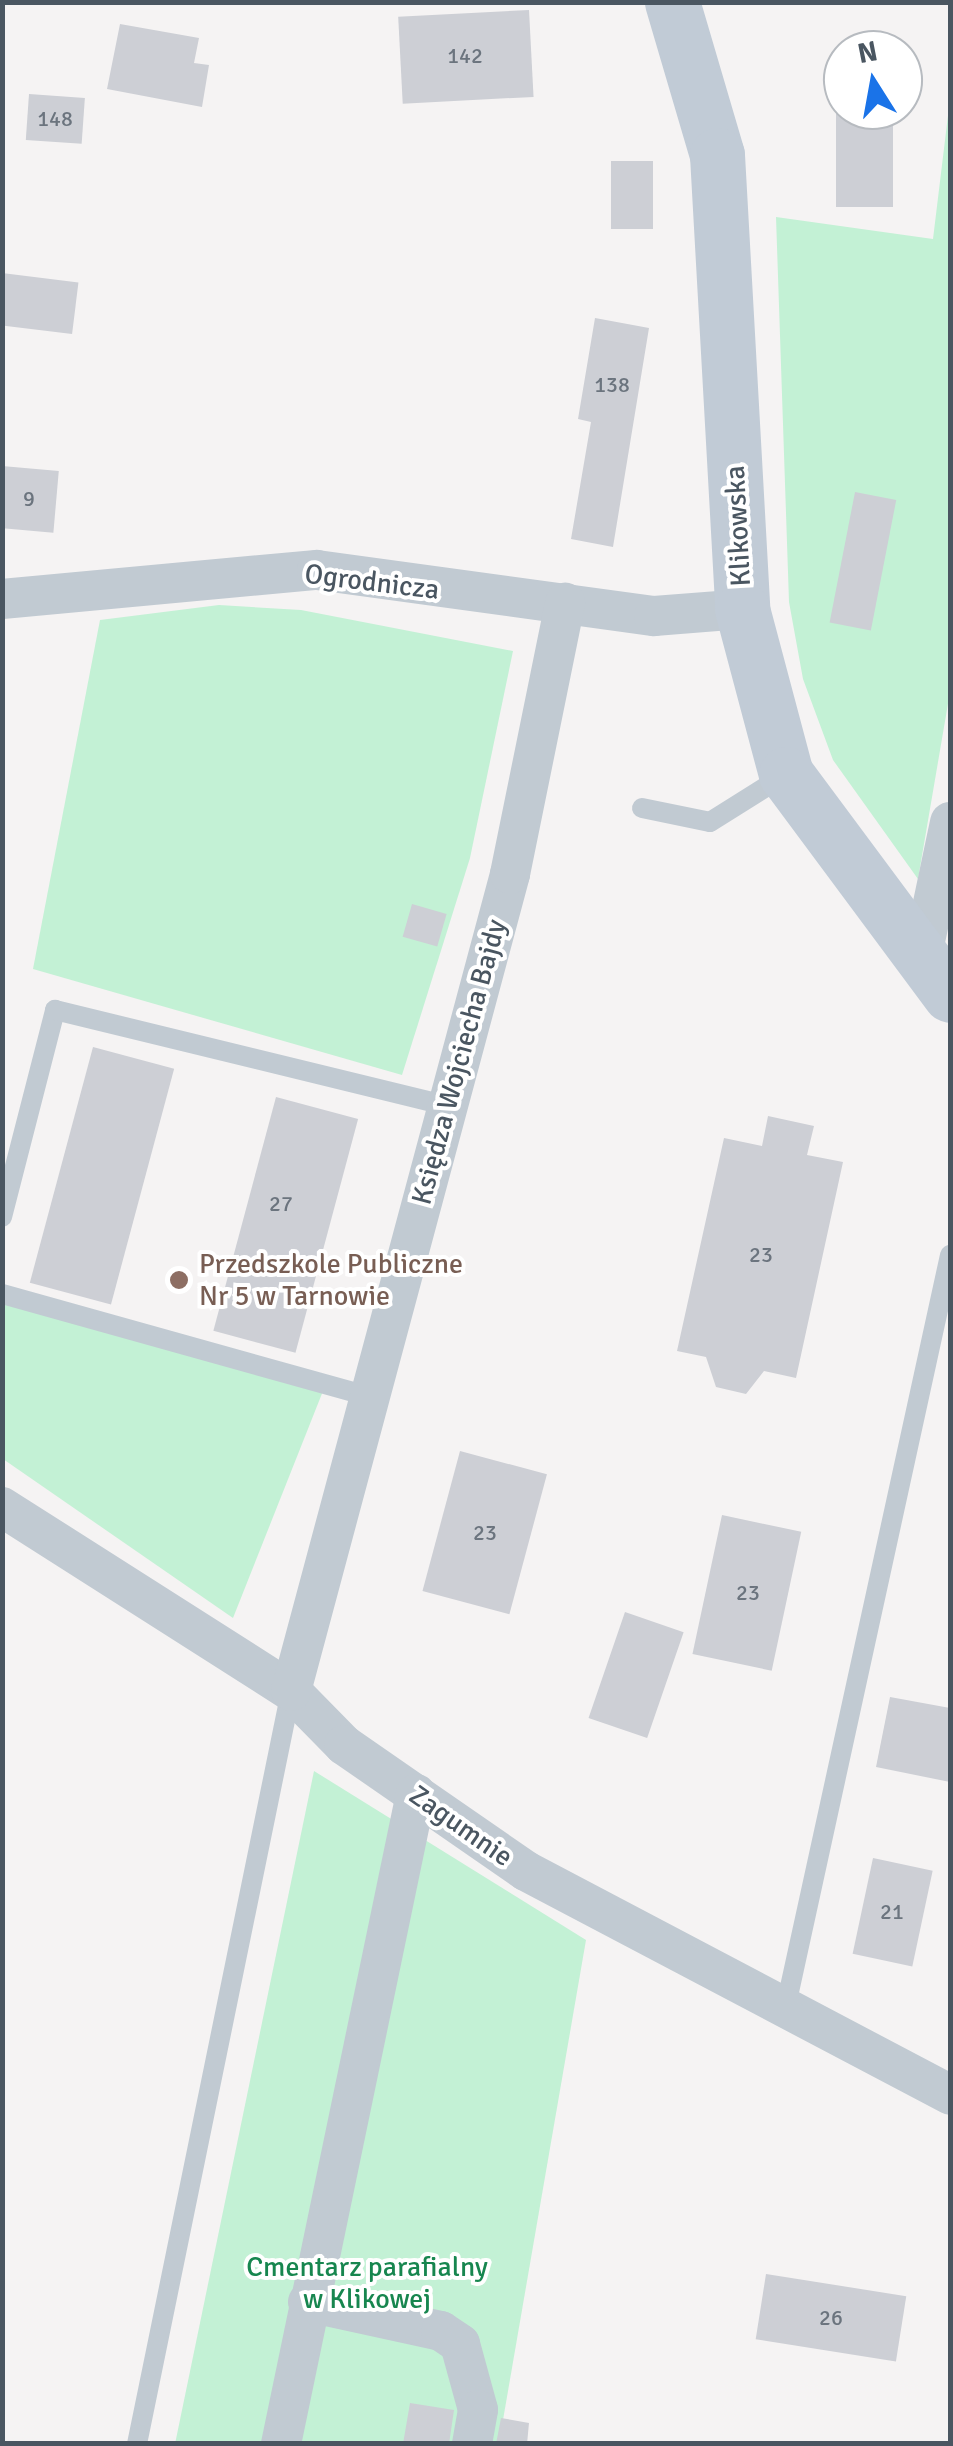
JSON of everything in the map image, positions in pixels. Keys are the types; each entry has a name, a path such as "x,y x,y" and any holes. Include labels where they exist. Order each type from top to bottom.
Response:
{"street":[{"name":"Klikowska","path":"672,2 717,156 742,609 786,774 936,978"},
{"name":"Ogrodnicza","path":"2,599 317,570 654,616 742,609"},
{"name":"Księdza Wojciecha Bajdy","path":"291,1691 510,874 565,603"},
{"path":"936,978 950,822"},
{"name":"Zagumnie","path":"2,1507 291,1691 344,1745 526,1871 950,2096"},
{"path":"281,2444 416,1794"},
{"path":"308,2302 440,2331 460,2344 478,2410 472,2444"}],"lane":[{"path":"642,808 710,822 786,774"},
{"path":"2,1217 54,1010 448,1106"},
{"path":"785,2010 950,1256"},
{"path":"2,1294 370,1398"},
{"path":"137,2444 291,1691"}],"green space":[{"path":"950,99 950,692 918,879 833,760 803,679 789,602 776,217 933,239"},
{"path":"219,605 301,610 513,651 470,858 402,1075 33,969 100,620"},
{"path":"2,1300 323,1391 233,1618 3,1459"},
{"name":"Cmentarz parafialny w Klikowej","path":"314,1771 586,1940 499,2443 175,2444"}],"building":[{"path":"529,10 534,97 403,104 398,17"},
{"path":"120,24 199,38 194,63 209,65 202,107 107,89"},
{"path":"29,94 85,98 82,144 26,140"},
{"path":"836,130 893,130 893,207 836,207"},
{"path":"611,161 653,161 653,229 611,229"},
{"path":"2,273 78,282 72,334 2,325"},
{"path":"595,318 649,328 613,547 571,539 591,422 578,419"},
{"path":"2,466 59,471 53,533 2,528"},
{"path":"855,492 896,500 871,631 830,623"},
{"path":"412,904 447,914 437,947 403,937"},
{"path":"93,1047 174,1069 111,1304 30,1283"},
{"path":"276,1097 358,1119 295,1353 213,1331"},
{"path":"768,1116 814,1126 807,1155 843,1162 796,1378 764,1371 746,1394 716,1387 706,1357 677,1351 724,1138 762,1146"},
{"path":"460,1451 547,1474 509,1614 422,1591"},
{"path":"722,1515 801,1532 772,1671 692,1654"},
{"path":"625,1612 684,1632 647,1738 589,1718"},
{"path":"890,1697 950,1708 950,1782 876,1767"},
{"path":"873,1858 933,1871 912,1967 853,1954"},
{"path":"766,2274 906,2296 896,2361 756,2339"},
{"path":"410,2403 454,2410 449,2444 403,2444"},
{"path":"501,2418 529,2423 527,2444 496,2444"}],"place":[{"name":"Przedszkole Publiczne Nr 5 w Tarnowie","path":"179,1280"}]}
